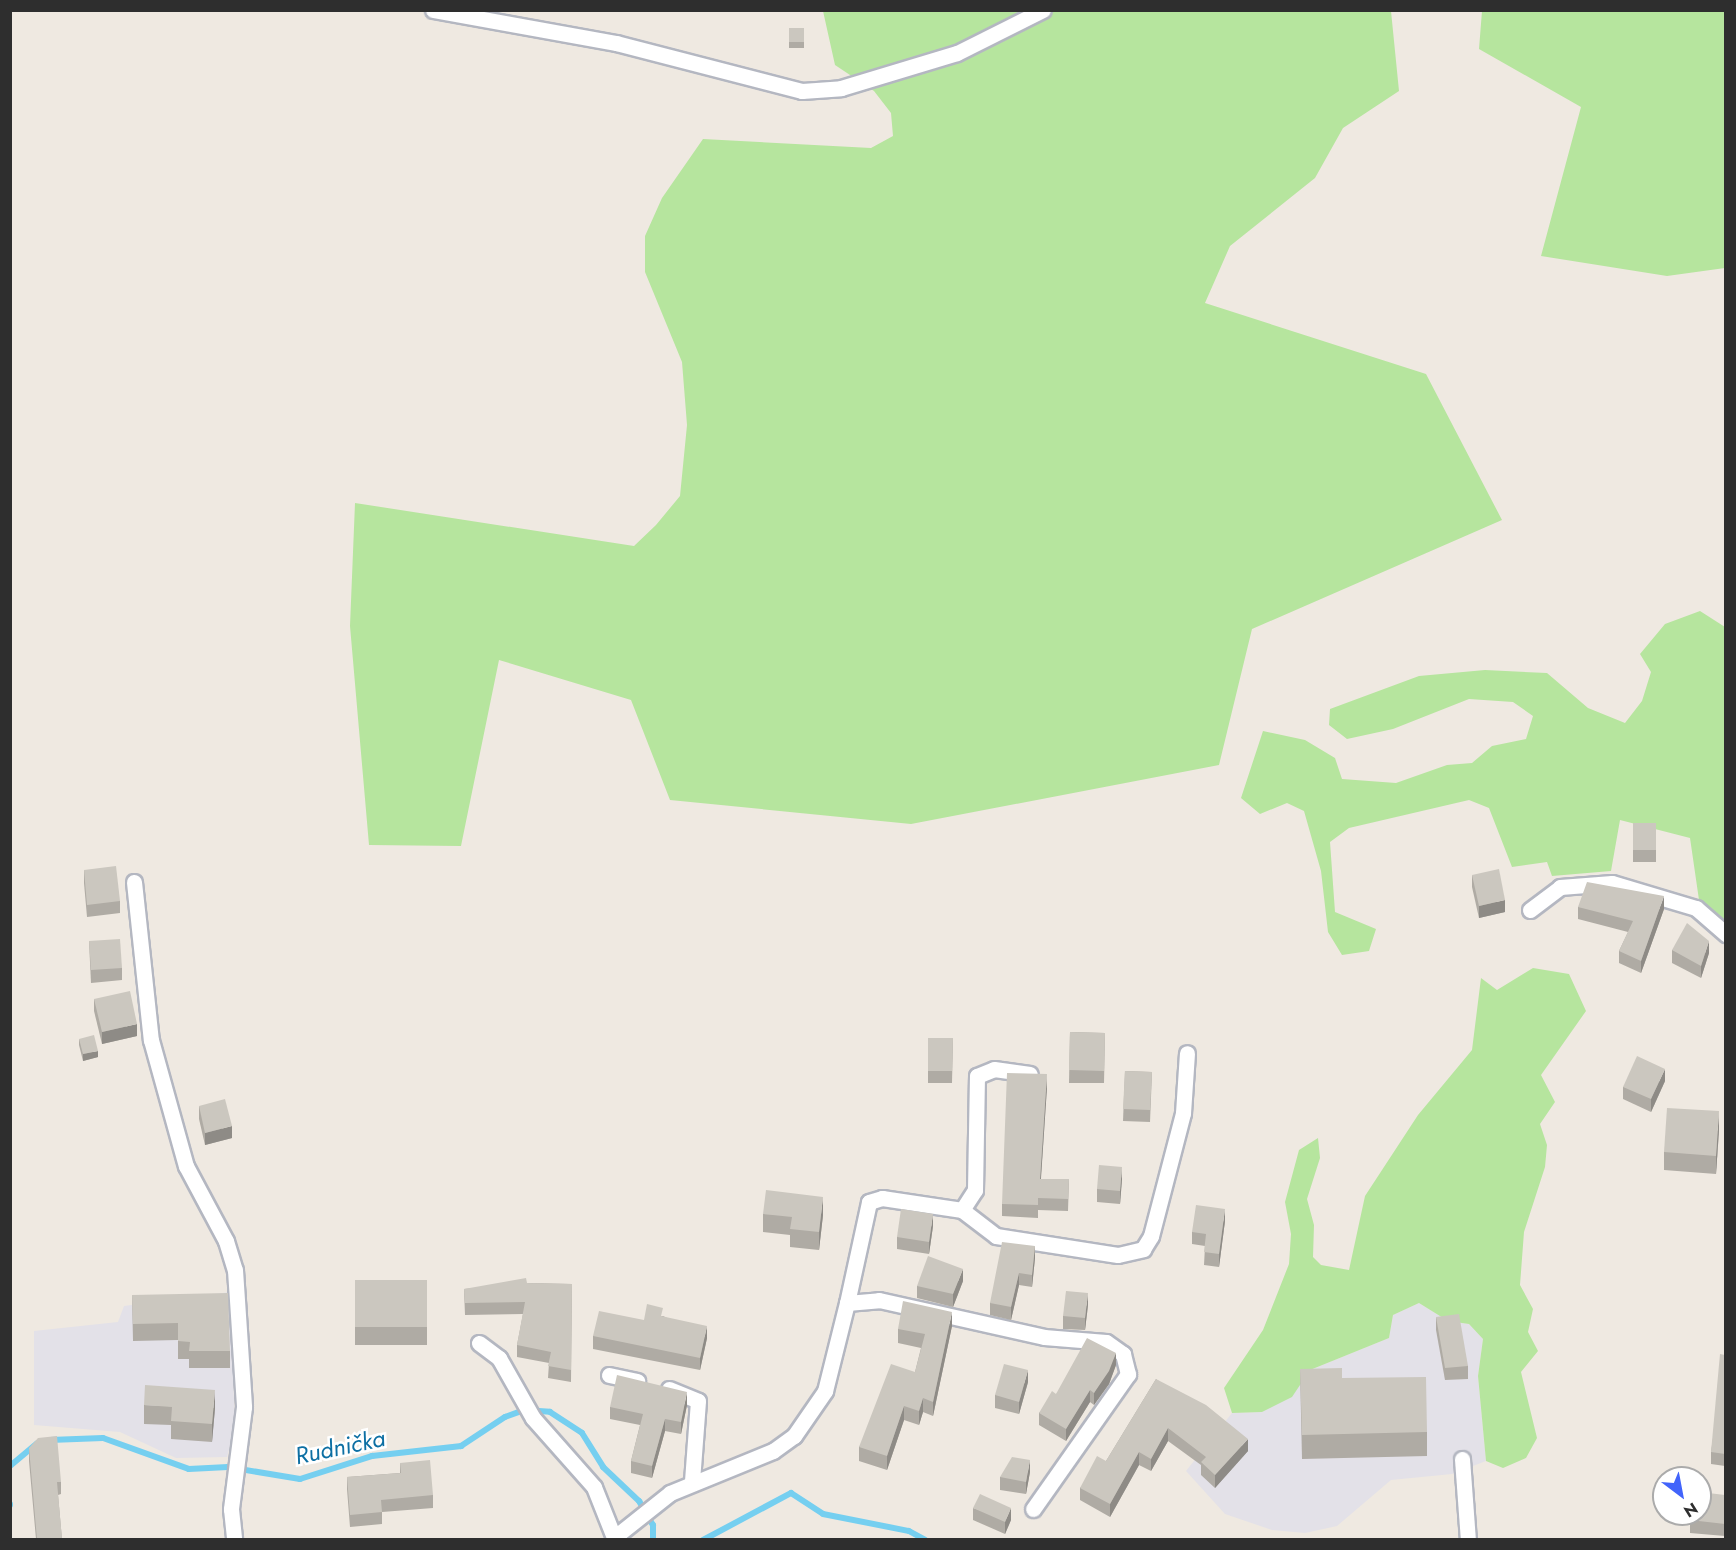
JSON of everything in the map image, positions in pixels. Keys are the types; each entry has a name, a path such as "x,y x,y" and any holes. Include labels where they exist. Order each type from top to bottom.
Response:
{"street":[{"path":"433,10 616,43 802,91 841,88 957,53 1042,10"},
{"path":"134,882 151,1040 186,1166 226,1241 235,1270 244,1407 234,1478 234,1539"},
{"path":"1530,910 1560,887 1612,883 1696,908 1725,934"},
{"path":"479,1343 499,1358 518,1398 532,1418 594,1487 616,1538 636,1515 654,1503 692,1481 773,1451 809,1420 829,1381 870,1202 882,1198 962,1210 996,1236 1118,1255 1143,1249 1151,1236 1183,1113 1187,1053"},
{"path":"962,1210 975,1190 977,1076 994,1069 1029,1074"},
{"path":"847,1303 891,1301 1119,1349 1128,1374 1033,1509"},
{"path":"609,1375 697,1398 692,1481"},
{"path":"1462,1459 1468,1539"}],"shaded area":[{"path":"230,1292 235,1427 227,1457 176,1458 120,1432 34,1425 34,1331 118,1322 124,1306"},
{"path":"1419,1303 1448,1321 1469,1324 1483,1339 1478,1376 1486,1461 1452,1474 1391,1480 1337,1526 1305,1533 1272,1530 1225,1514 1186,1471 1232,1413 1262,1412 1310,1370 1389,1338 1393,1315"}],"green space":[{"path":"823,11 1391,11 1399,91 1343,128 1315,178 1230,246 1205,303 1426,374 1502,520 1252,629 1219,765 911,824 670,800 631,700 499,660 461,846 369,845 350,626 355,503 634,546 656,525 680,496 687,425 682,362 645,272 645,236 662,198 703,139 871,148 893,136 891,113 874,91 835,65"},
{"path":"1482,11 1725,11 1725,268 1667,276 1541,256 1581,107 1479,49"},
{"path":"1700,611 1725,627 1725,922 1699,900 1690,838 1620,820 1611,871 1552,876 1547,862 1512,867 1489,808 1469,800 1349,828 1330,842 1335,912 1376,929 1369,951 1342,955 1328,932 1321,871 1304,811 1287,803 1260,814 1241,798 1263,731 1305,740 1335,758 1342,779 1396,783 1447,765 1472,763 1492,746 1526,739 1533,716 1513,702 1469,699 1393,729 1347,739 1329,725 1330,709 1419,676 1485,670 1547,673 1588,708 1625,723 1642,701 1651,672 1640,654 1665,624"},
{"path":"1533,968 1569,974 1586,1011 1541,1075 1555,1102 1540,1124 1547,1145 1545,1167 1524,1232 1520,1285 1533,1309 1528,1332 1538,1351 1521,1372 1537,1438 1526,1458 1503,1468 1486,1461 1478,1376 1483,1339 1469,1324 1448,1321 1419,1303 1393,1315 1389,1338 1310,1370 1292,1397 1262,1412 1232,1413 1224,1388 1263,1330 1289,1264 1291,1234 1285,1202 1299,1150 1318,1138 1320,1158 1307,1199 1314,1225 1313,1257 1321,1265 1349,1270 1365,1196 1418,1115 1472,1050 1481,978 1497,990"}],"building":[{"path":"789,28 804,28 804,42 789,42"},
{"path":"1633,823 1656,823 1656,850 1633,850"},
{"path":"116,866 120,901 87,905 84,870"},
{"path":"1499,869 1505,900 1479,906 1472,875"},
{"path":"1587,882 1664,896 1641,961 1619,951 1633,921 1578,907"},
{"path":"1687,923 1709,941 1701,966 1672,950"},
{"path":"120,939 122,968 91,970 89,941"},
{"path":"130,991 137,1024 102,1032 94,999"},
{"path":"1070,1032 1105,1033 1104,1071 1069,1070"},
{"path":"94,1035 98,1051 83,1054 79,1039"},
{"path":"928,1038 953,1038 952,1071 928,1071"},
{"path":"1637,1056 1665,1069 1651,1099 1623,1087"},
{"path":"1125,1071 1152,1072 1150,1110 1123,1109"},
{"path":"1007,1073 1047,1074 1040,1179 1069,1179 1068,1199 1038,1198 1038,1205 1002,1204"},
{"path":"225,1099 232,1126 205,1133 199,1106"},
{"path":"1667,1108 1719,1111 1716,1156 1664,1152"},
{"path":"1099,1165 1122,1167 1120,1191 1097,1189"},
{"path":"766,1190 823,1197 819,1232 790,1229 792,1217 763,1214"},
{"path":"1196,1205 1225,1209 1219,1254 1204,1252 1206,1234 1192,1232"},
{"path":"901,1209 933,1214 929,1242 897,1237"},
{"path":"1002,1242 1035,1246 1032,1275 1019,1273 1011,1307 990,1303"},
{"path":"928,1256 963,1269 953,1294 917,1286"},
{"path":"526,1278 527,1283 572,1284 571,1370 548,1366 551,1352 517,1345 525,1302 465,1303 464,1289"},
{"path":"355,1280 427,1280 427,1327 355,1327"},
{"path":"1066,1291 1088,1293 1085,1318 1063,1316"},
{"path":"228,1293 230,1351 189,1351 190,1342 178,1341 178,1323 133,1324 132,1295"},
{"path":"903,1301 952,1312 933,1402 923,1398 919,1411 904,1406 887,1456 859,1447 891,1364 915,1372 925,1334 898,1329"},
{"path":"647,1304 663,1308 661,1316 707,1326 700,1358 593,1336 599,1311 644,1320"},
{"path":"1459,1314 1468,1366 1445,1368 1436,1317"},
{"path":"1087,1338 1116,1353 1109,1371 1094,1393 1090,1390 1066,1429 1039,1413 1052,1391 1056,1394"},
{"path":"1720,1354 1725,1355 1725,1454 1711,1452"},
{"path":"1004,1364 1028,1370 1019,1402 995,1395"},
{"path":"1342,1368 1342,1378 1426,1377 1427,1432 1302,1435 1300,1369"},
{"path":"617,1375 687,1392 681,1422 665,1419 652,1466 631,1461 643,1414 610,1407"},
{"path":"1156,1379 1206,1405 1248,1439 1215,1475 1201,1462 1206,1457 1168,1428 1151,1459 1139,1452 1110,1504 1080,1488 1097,1456 1106,1461"},
{"path":"145,1385 215,1390 212,1424 171,1421 172,1407 144,1405"},
{"path":"57,1436 61,1482 57,1482 62,1539 37,1539 29,1448 38,1438"},
{"path":"1012,1457 1030,1460 1026,1482 1000,1477"},
{"path":"430,1460 433,1495 381,1500 382,1512 350,1515 347,1477 401,1473 400,1463"},
{"path":"1712,1493 1725,1495 1725,1524 1712,1523"},
{"path":"980,1494 1011,1508 1005,1522 973,1508"}],"waterway":[{"name":"Rudnička","path":"50,1440 103,1438 189,1469 228,1467 300,1479 372,1456 461,1446 505,1417 524,1410 550,1412 582,1433 603,1467 639,1501 653,1525 653,1540"},
{"name":"Rudnička","path":"10,1466 37,1443"},
{"name":"Rudnička","path":"703,1540 791,1493 823,1514 909,1531 925,1540"}]}
